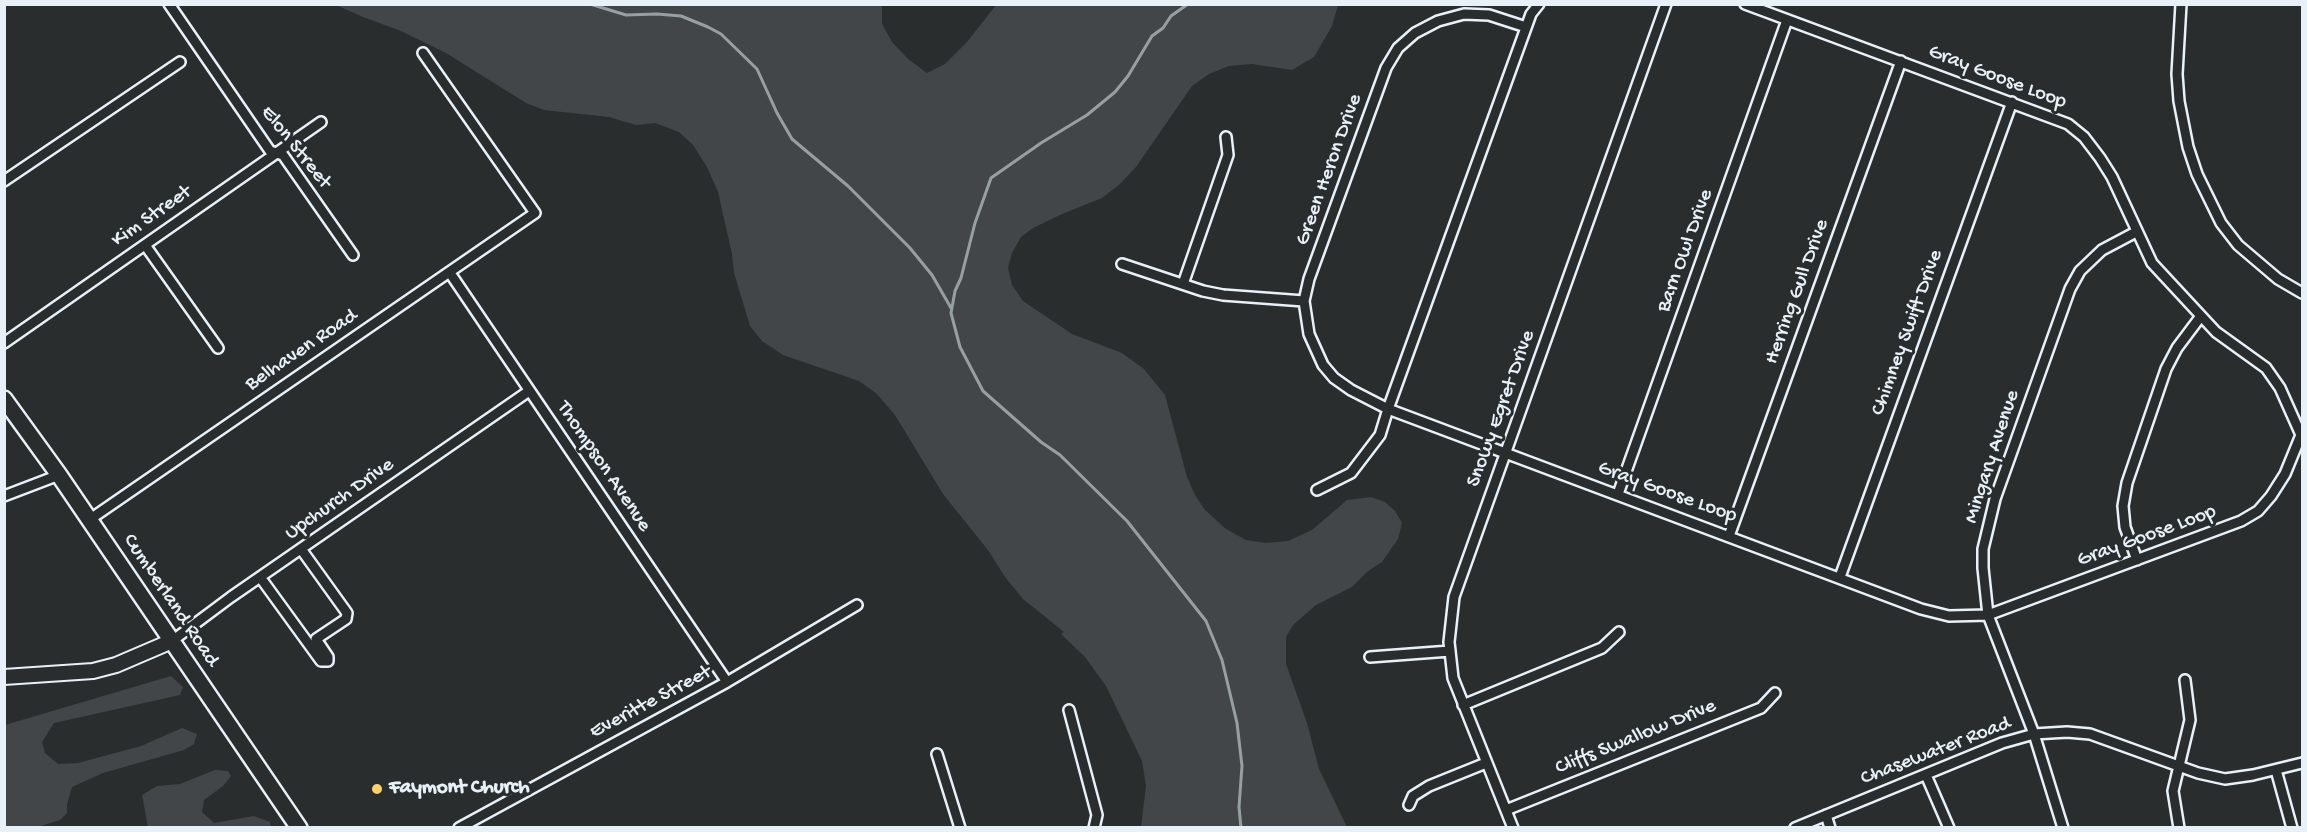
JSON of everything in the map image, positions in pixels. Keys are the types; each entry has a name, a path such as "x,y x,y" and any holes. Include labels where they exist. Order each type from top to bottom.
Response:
{"main road":[{"name":"Cumberland Road","path":"4,399 59,475 299,828"}],"street":[{"name":"Elon Street","path":"169,4 270,151 283,155 353,255"},
{"path":"1317,490 1351,473 1380,435 1526,27 1531,14 1539,4"},
{"name":"Snowy Egret Drive","path":"1513,828 1453,678 1449,651 1450,620 1454,597 1666,4"},
{"name":"Gray Goose Loop","path":"1388,409 1930,611 1949,616 1988,615 2241,521 2258,511 2285,474 2302,435 2280,388 2266,368 2237,349 2201,316 2152,263 2112,177 2084,137 2068,124 2012,102 1745,4"},
{"path":"2181,4 2177,64 2179,101 2188,147 2197,174 2221,223 2238,245 2271,273 2302,293"},
{"name":"Green Heron Drive","path":"1388,409 1351,390 1334,378 1323,364 1309,334 1304,301 1309,279 1386,68 1398,48 1414,33 1438,21 1464,14 1489,15 1526,27"},
{"name":"Barn Owl Drive","path":"1618,494 1787,20"},
{"name":"Belhaven Road","path":"89,520 535,213 423,53"},
{"path":"4,181 180,62"},
{"name":"Herring Gull Drive","path":"1729,536 1901,62"},
{"name":"Chimney Swift Drive","path":"1840,577 2012,102"},
{"name":"Kim Street","path":"4,343 321,122"},
{"path":"1183,284 1228,155 1226,137"},
{"name":"Mingary Avenue","path":"2064,828 2034,734 1988,615 1983,549 1988,522 2070,290 2080,271 2102,250 2136,232"},
{"path":"145,245 218,348"},
{"path":"1122,264 1203,291 1223,295 1304,301"},
{"name":"Thompson Avenue","path":"450,273 727,682"},
{"path":"2137,560 2125,527 2123,506 2127,483 2166,369 2177,348 2201,316"},
{"name":"Upchurch Drive","path":"172,641 260,577 529,391"},
{"path":"4,496 59,475"},
{"path":"260,577 321,661 328,661 328,657 316,639 346,619 347,613 301,549"},
{"name":"Everitte Street","path":"459,828 727,682 857,605"},
{"path":"1463,705 1602,648 1619,632"},
{"path":"4,677 93,671 116,665 172,641"},
{"path":"1370,657 1449,651"},
{"path":"2179,828 2173,791 2190,720 2185,680"},
{"name":"Cliffs Swallow Drive","path":"1506,810 1761,708 1774,693"},
{"path":"1069,710 1097,815 1094,828"},
{"name":"Chasewater Road","path":"1795,828 2002,743 2034,734 2067,732 2090,734 2179,766 2225,779 2302,763"},
{"path":"937,754 960,828"},
{"path":"1409,805 1413,796 1429,786 1486,763"},
{"path":"2276,770 2292,828"},
{"path":"1926,775 1949,828"},
{"path":"1826,815 1830,828"}],"shaded area":[{"path":"336,5 882,5 882,24 892,42 908,59 927,73 945,64 967,42 996,5 1338,5 1332,26 1314,57 1292,70 1252,64 1229,66 1209,74 1192,86 1136,167 1119,185 1102,198 1033,228 1021,237 1012,253 1008,268 1012,285 1023,301 1072,334 1122,353 1144,369 1165,395 1187,477 1195,495 1205,510 1226,529 1246,540 1266,543 1288,541 1312,530 1347,500 1371,497 1385,502 1395,511 1402,523 1398,539 1382,562 1368,571 1352,587 1316,605 1293,625 1286,637 1286,664 1307,723 1319,769 1347,827 1141,827 1146,786 1142,761 1106,686 1085,657 1061,634 1064,632 1023,599 1005,577 988,550 943,494 895,415 877,394 859,381 783,355 762,341 750,326 734,273 718,192 707,167 693,145 679,132 655,123 636,125 609,117 544,110 526,103 446,53 401,31"},
{"path":"171,676 183,687 180,695 54,723 42,742 45,753 58,764 78,763 141,746 182,728 197,734 194,744 184,750 103,773 72,787 67,813 60,820 38,827 5,827 5,725"},
{"path":"215,770 228,771 231,776 223,786 204,800 202,812 214,823 254,816 270,822 271,827 148,827 142,795 157,786 180,784"}],"waterway":[{"path":"590,4 626,15 681,16 721,34 757,69 792,139 848,186 910,248 932,275 951,308"},
{"path":"1188,4 1171,16 1163,28 1152,36 1128,76 1115,92 1087,115 1041,143 991,178 975,223 961,278 955,291 951,313 960,347 983,391 1041,442 1060,455 1127,521 1206,621 1222,660 1237,723 1242,766 1239,807 1241,828"}],"place":[{"name":"Faymont Church","path":"377,789"}]}
